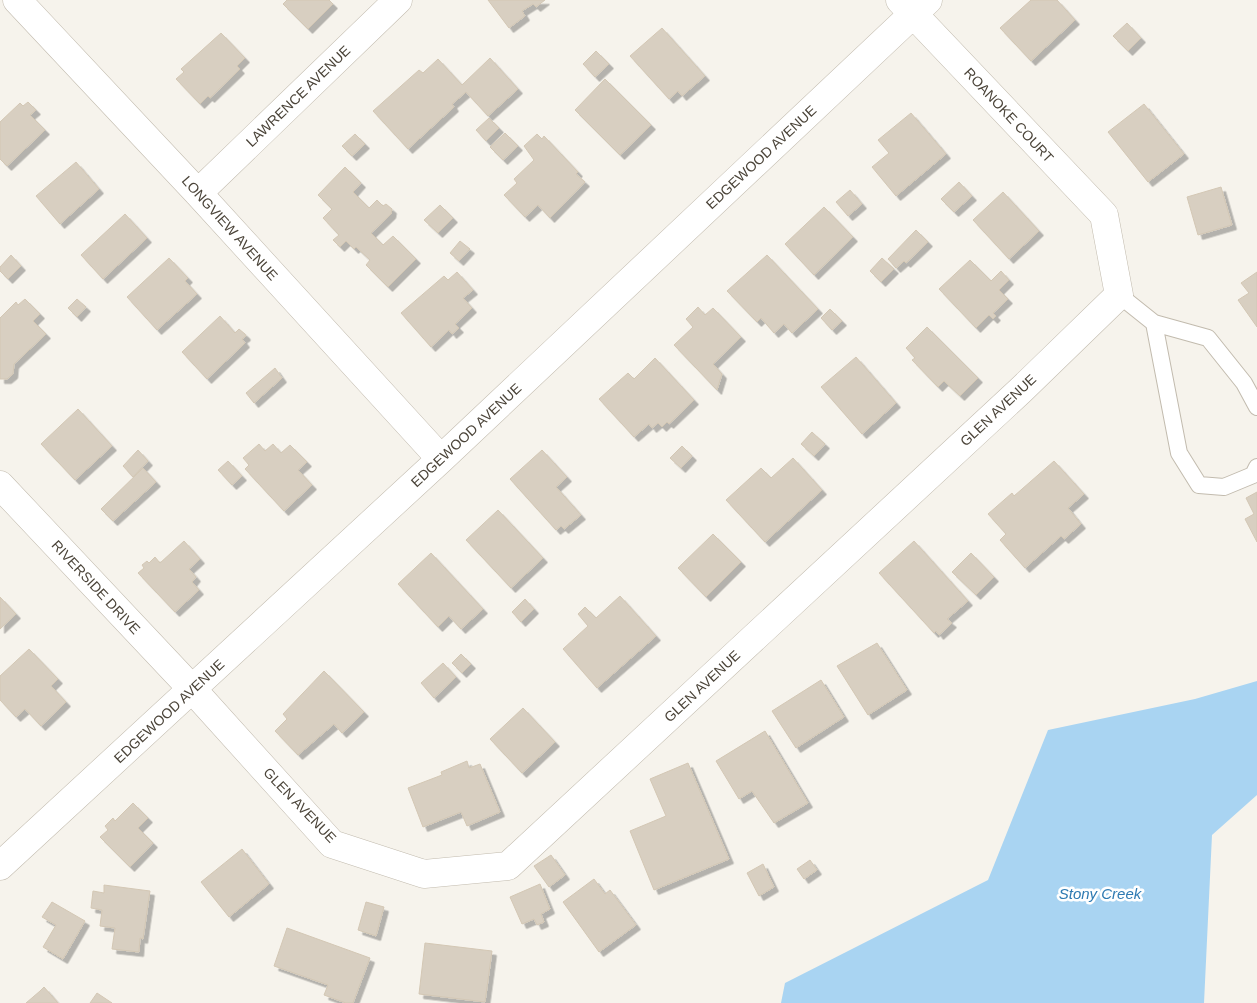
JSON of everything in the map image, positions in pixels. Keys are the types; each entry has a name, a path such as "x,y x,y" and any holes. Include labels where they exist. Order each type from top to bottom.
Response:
{"street":[{"name":"LONGVIEW AVENUE","path":"17,0 198,193 441,460"},
{"name":"LAWRENCE AVENUE","path":"198,193 398,0"},
{"name":"ROANOKE COURT","path":"914,5 1104,216 1119,294"},
{"name":"EDGEWOOD AVENUE","path":"0,866 441,460 914,5"},
{"name":"GLEN AVENUE","path":"193,690 332,844 424,874 508,866 1021,390 1119,294"},
{"name":"RIVERSIDE DRIVE","path":"0,485 193,690"}],"lane":[{"path":"1119,294 1154,323 1208,338 1244,383 1257,407"},
{"path":"1154,323 1179,453 1199,485 1224,487 1253,475 1257,467"}],"water":[{"name":"Stony Creek","path":"1257,681 1257,795 1212,835 1204,1003 781,1003 785,983 988,880 1048,730 1195,699"}],"building":[{"path":"287,0 329,0 333,4 308,29 283,4"},
{"path":"488,0 545,0 536,7 533,4 522,11 525,16 509,28"},
{"path":"1031,0 1057,0 1075,20 1031,61 1000,28"},
{"path":"1127,23 1141,38 1128,51 1113,36"},
{"path":"662,28 705,76 682,96 678,91 669,99 630,56"},
{"path":"221,33 245,58 237,66 240,69 210,98 208,96 200,104 176,79 184,72 181,69"},
{"path":"596,51 609,64 595,77 583,64"},
{"path":"490,58 518,89 488,116 466,92 452,104 454,107 408,149 373,111 419,70 423,73 438,59 462,85"},
{"path":"605,79 651,125 620,155 575,110"},
{"path":"28,102 36,110 30,115 45,130 7,166 0,159 0,122 20,103 23,106"},
{"path":"1144,104 1184,154 1148,182 1108,132"},
{"path":"911,113 946,154 896,196 872,167 889,153 878,140"},
{"path":"489,118 499,128 486,141 476,130"},
{"path":"505,133 518,146 503,160 490,147"},
{"path":"355,134 365,144 352,156 342,146"},
{"path":"537,134 542,139 544,136 585,182 550,218 538,205 525,217 504,195 517,183 514,179 534,160 524,146"},
{"path":"76,162 99,189 60,224 36,196"},
{"path":"345,167 361,183 353,192 369,208 377,200 383,206 386,204 392,209 391,214 371,233 383,245 393,236 416,259 388,287 366,265 370,260 356,247 354,249 346,241 340,247 333,240 339,235 323,218 332,209 318,195"},
{"path":"959,182 972,196 954,212 941,199"},
{"path":"1221,187 1232,225 1198,235 1187,197"},
{"path":"850,190 862,204 848,216 836,202"},
{"path":"1003,192 1039,231 1009,259 973,220"},
{"path":"440,205 453,218 438,233 424,220"},
{"path":"824,207 853,237 814,275 785,244"},
{"path":"125,214 147,238 103,279 81,255"},
{"path":"916,230 928,242 906,263 904,261 896,268 888,259"},
{"path":"460,241 470,249 459,261 450,253"},
{"path":"11,255 21,266 8,279 0,271 0,267"},
{"path":"767,255 818,309 792,333 784,324 774,333 761,318 757,322 727,291"},
{"path":"169,258 188,278 185,281 197,294 157,330 127,297"},
{"path":"882,258 894,269 881,282 870,271"},
{"path":"970,260 991,281 1001,271 1009,280 999,290 1008,299 993,313 996,316 993,319 989,315 976,328 939,289"},
{"path":"457,272 473,290 463,298 472,308 455,324 459,328 452,334 449,330 431,347 401,313 444,276 448,280"},
{"path":"1257,272 1257,327 1238,300 1249,293 1241,283"},
{"path":"25,299 40,314 33,321 46,334 14,364 13,374 7,379 0,379 0,318 16,302 18,305"},
{"path":"77,299 86,307 77,317 68,308"},
{"path":"698,307 705,315 713,308 741,337 713,364 722,374 717,390 674,345 693,327 686,319"},
{"path":"830,309 842,321 832,330 821,318"},
{"path":"220,316 235,333 239,329 245,334 246,336 242,339 245,343 207,379 182,352"},
{"path":"927,327 978,378 960,396 944,381 938,387 912,360 915,358 906,348"},
{"path":"856,357 896,403 862,434 821,387"},
{"path":"655,358 694,400 669,424 667,422 662,427 658,423 652,428 649,424 634,437 599,399 628,373 634,379"},
{"path":"275,368 282,378 254,403 246,393"},
{"path":"78,409 112,446 75,480 41,444"},
{"path":"812,432 825,444 814,456 801,444"},
{"path":"259,444 265,451 273,444 281,453 290,445 307,462 298,470 312,485 284,511 245,469 249,465 243,458"},
{"path":"682,446 692,456 681,468 670,458"},
{"path":"138,450 148,461 133,477 123,466"},
{"path":"542,450 567,477 556,487 581,515 564,529 561,526 556,530 510,479"},
{"path":"793,458 822,490 765,542 726,500 761,468 771,478"},
{"path":"228,461 242,476 232,485 218,470"},
{"path":"1054,461 1084,494 1068,508 1081,524 1064,539 1061,536 1025,568 1000,540 1006,534 988,514 1012,493 1014,496"},
{"path":"143,468 156,482 113,521 101,509"},
{"path":"1257,492 1257,542 1245,519 1254,514 1246,498"},
{"path":"498,510 543,558 511,588 466,540"},
{"path":"713,534 741,562 706,597 678,568"},
{"path":"184,541 200,559 189,569 196,577 192,582 199,590 175,612 138,573 144,568 142,565 147,561 149,563 155,557 160,563"},
{"path":"914,541 968,601 947,619 952,623 939,635 936,631 934,633 879,573"},
{"path":"431,553 483,609 461,629 449,616 438,627 398,584"},
{"path":"971,553 994,577 976,595 952,572"},
{"path":"620,596 656,636 597,688 563,649 588,626 578,614 585,607 596,618"},
{"path":"0,597 16,614 0,629"},
{"path":"525,599 534,609 521,622 512,612"},
{"path":"877,643 907,690 868,715 837,666"},
{"path":"29,649 58,679 51,686 66,702 41,726 25,709 16,717 0,700 0,676"},
{"path":"461,654 471,664 462,673 452,663"},
{"path":"443,663 456,677 434,698 421,683"},
{"path":"324,671 364,712 342,733 334,724 298,755 275,731 287,719 283,714"},
{"path":"821,680 844,717 796,748 772,711"},
{"path":"523,708 555,742 522,773 490,739"},
{"path":"765,731 808,803 774,823 752,791 739,799 716,761"},
{"path":"467,761 469,768 480,764 500,812 467,826 461,812 423,827 408,788 442,775 441,772"},
{"path":"688,763 729,859 654,890 630,831 666,816 650,779"},
{"path":"133,803 148,818 138,828 153,843 130,867 100,837 108,830 105,826 113,818 115,821"},
{"path":"242,849 269,884 229,917 201,882"},
{"path":"551,855 565,875 549,887 534,866"},
{"path":"810,860 817,870 804,879 797,869"},
{"path":"763,864 774,887 759,896 747,873"},
{"path":"594,879 605,894 610,890 636,925 599,952 563,902"},
{"path":"540,884 550,909 541,914 544,922 537,925 534,919 522,924 510,897"},
{"path":"104,885 150,891 143,939 140,938 139,952 112,949 115,928 100,926 102,910 91,908 93,891 104,893"},
{"path":"52,902 85,921 63,959 43,947 56,925 42,917"},
{"path":"366,902 384,907 376,936 358,930"},
{"path":"287,928 370,958 353,1003 346,1003 324,995 328,985 274,966"},
{"path":"425,943 492,951 485,1002 419,994"},
{"path":"44,987 58,1003 26,1003 40,991"},
{"path":"97,993 112,1003 90,1003"}]}
